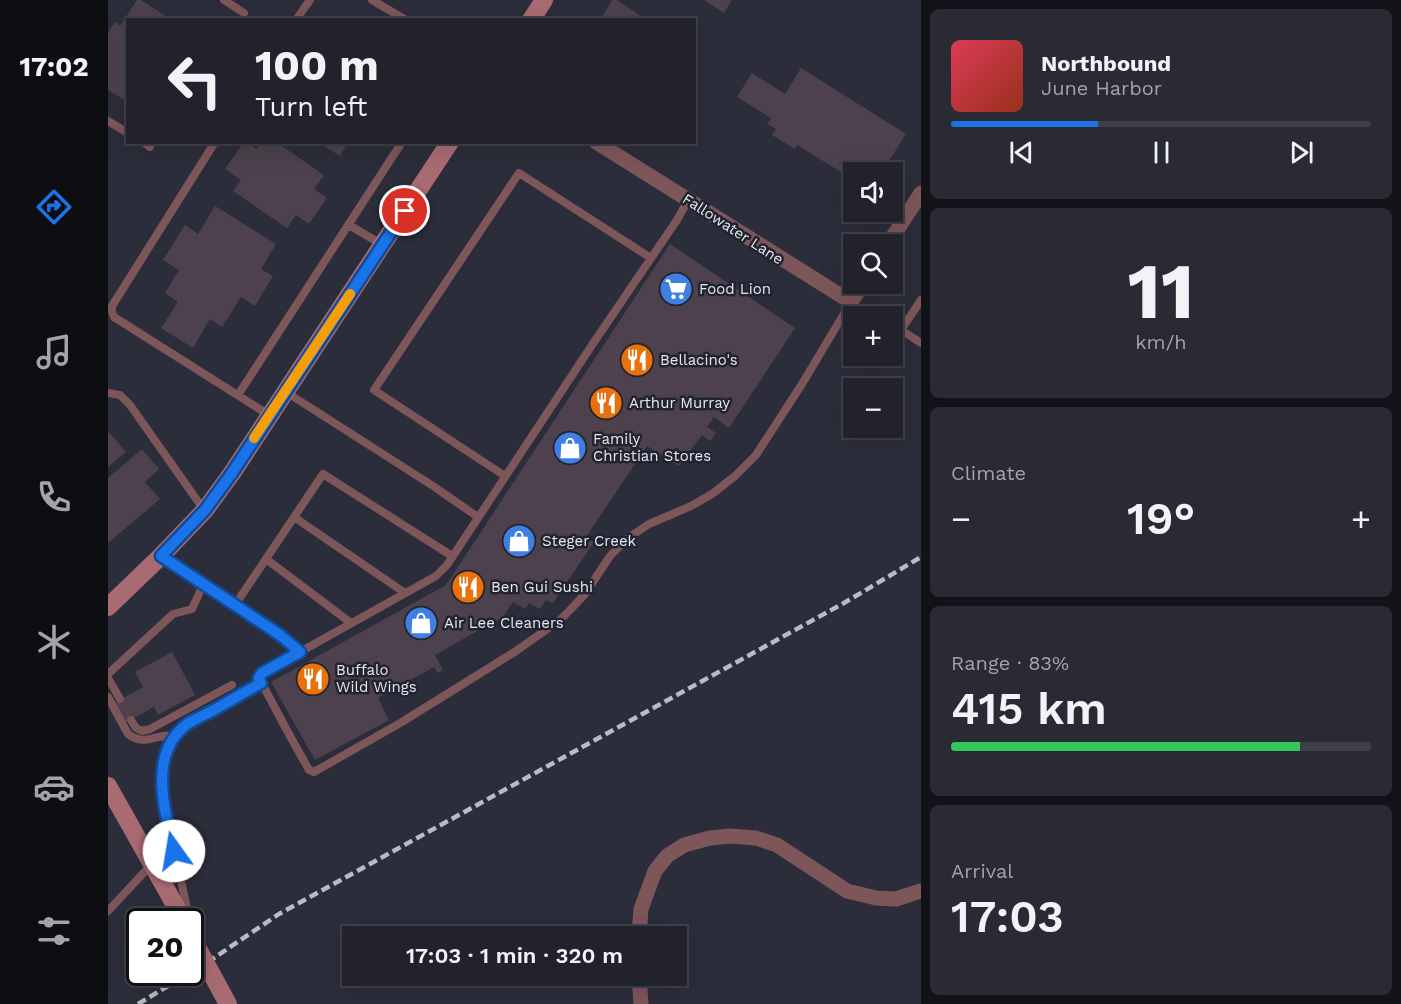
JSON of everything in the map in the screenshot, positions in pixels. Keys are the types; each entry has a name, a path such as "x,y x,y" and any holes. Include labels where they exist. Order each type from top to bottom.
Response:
{"street":[{"path":"532,18 544,0"},
{"path":"108,607 205,510 232,473 449,144"},
{"name":"Fallowater Lane","path":"599,144 851,302"},
{"path":"895,234 919,200"},
{"path":"851,302 856,294"},
{"path":"108,786 178,908"},
{"path":"640,926 641,909 655,871 667,856 684,845 710,838 730,836 756,838 777,845 847,891 876,898 896,899 921,891"},
{"path":"204,957 228,1004"},
{"path":"640,986 641,1004"}],"lane":[{"path":"224,0 244,13"},
{"path":"297,18 310,0"},
{"path":"372,0 403,18"},
{"path":"108,121 126,132"},
{"path":"214,144 112,306 112,312 114,317 270,415"},
{"path":"238,395 401,144"},
{"path":"505,476 374,390 519,173 651,258"},
{"path":"688,200 447,565 436,576 262,673 259,678 261,683 309,770 314,772 402,722 516,651 572,609 585,594 610,556 628,538 649,524 691,506 735,477 756,455 851,302"},
{"path":"349,225 382,245"},
{"path":"921,300 901,330 921,343"},
{"path":"285,391 478,517"},
{"path":"108,393 120,395 130,405 205,510"},
{"path":"235,605 322,474 452,556"},
{"path":"294,517 405,593"},
{"path":"161,556 280,635 300,652"},
{"path":"266,559 351,623"},
{"path":"120,699 108,676 173,614 192,609 203,585"},
{"path":"184,908 161,783 168,750 176,736 187,725 261,683"},
{"path":"131,720 136,728 142,731 150,729 232,685"},
{"path":"108,697 128,734 134,738 149,741 168,735 176,736"},
{"path":"108,911 152,864"}],"building":[{"path":"137,0 141,0 169,18 126,18 126,101 108,90 108,33 115,22 120,26"},
{"path":"612,0 617,0 644,18 601,18"},
{"path":"704,0 732,0 724,13"},
{"path":"801,68 906,134 888,162 843,162 843,173 797,145 795,149 772,135 776,129 767,124 771,118 737,97 752,73 785,94"},
{"path":"243,144 250,144 256,149 260,144 279,144 324,175 314,189 327,198 309,224 296,215 287,228 233,191 241,180 225,169"},
{"path":"321,144 347,144 340,156"},
{"path":"215,206 276,244 261,269 273,276 255,306 241,297 222,327 210,319 193,348 161,328 178,302 165,293 179,270 163,260 185,225 198,234"},
{"path":"670,244 795,328 729,428 714,417 707,427 716,433 710,441 702,435 679,466 647,446 586,537 594,542 553,603 546,600 540,609 529,603 525,609 513,602 500,622 497,620 435,655 443,670 438,673 434,667 378,698 389,720 315,760 271,682 446,585"},
{"path":"108,431 126,452 108,467"},
{"path":"142,449 159,469 145,482 160,499 108,543 108,478"},
{"path":"172,652 195,695 158,715 154,707 125,723 114,703 143,687 135,672"}],"railway":[{"path":"138,1004 208,962 279,914 844,603 921,557"}],"slow traffic":[{"path":"254,438 350,294"}],"place":[{"name":"Food Lion","path":"676,289"},
{"name":"Bellacino's","path":"637,360"},
{"name":"Arthur Murray","path":"606,403"},
{"name":"Family Christian Stores","path":"570,448"},
{"name":"Steger Creek","path":"519,541"},
{"name":"Ben Gui Sushi","path":"468,587"},
{"name":"Air Lee Cleaners","path":"421,623"},
{"name":"Buffalo Wild Wings","path":"313,679"}],"route":[{"path":"174,851 161,783 168,750 176,736 187,725 261,683 259,678 262,673 300,652 280,635 161,556 205,510 232,473 405,211"}]}
